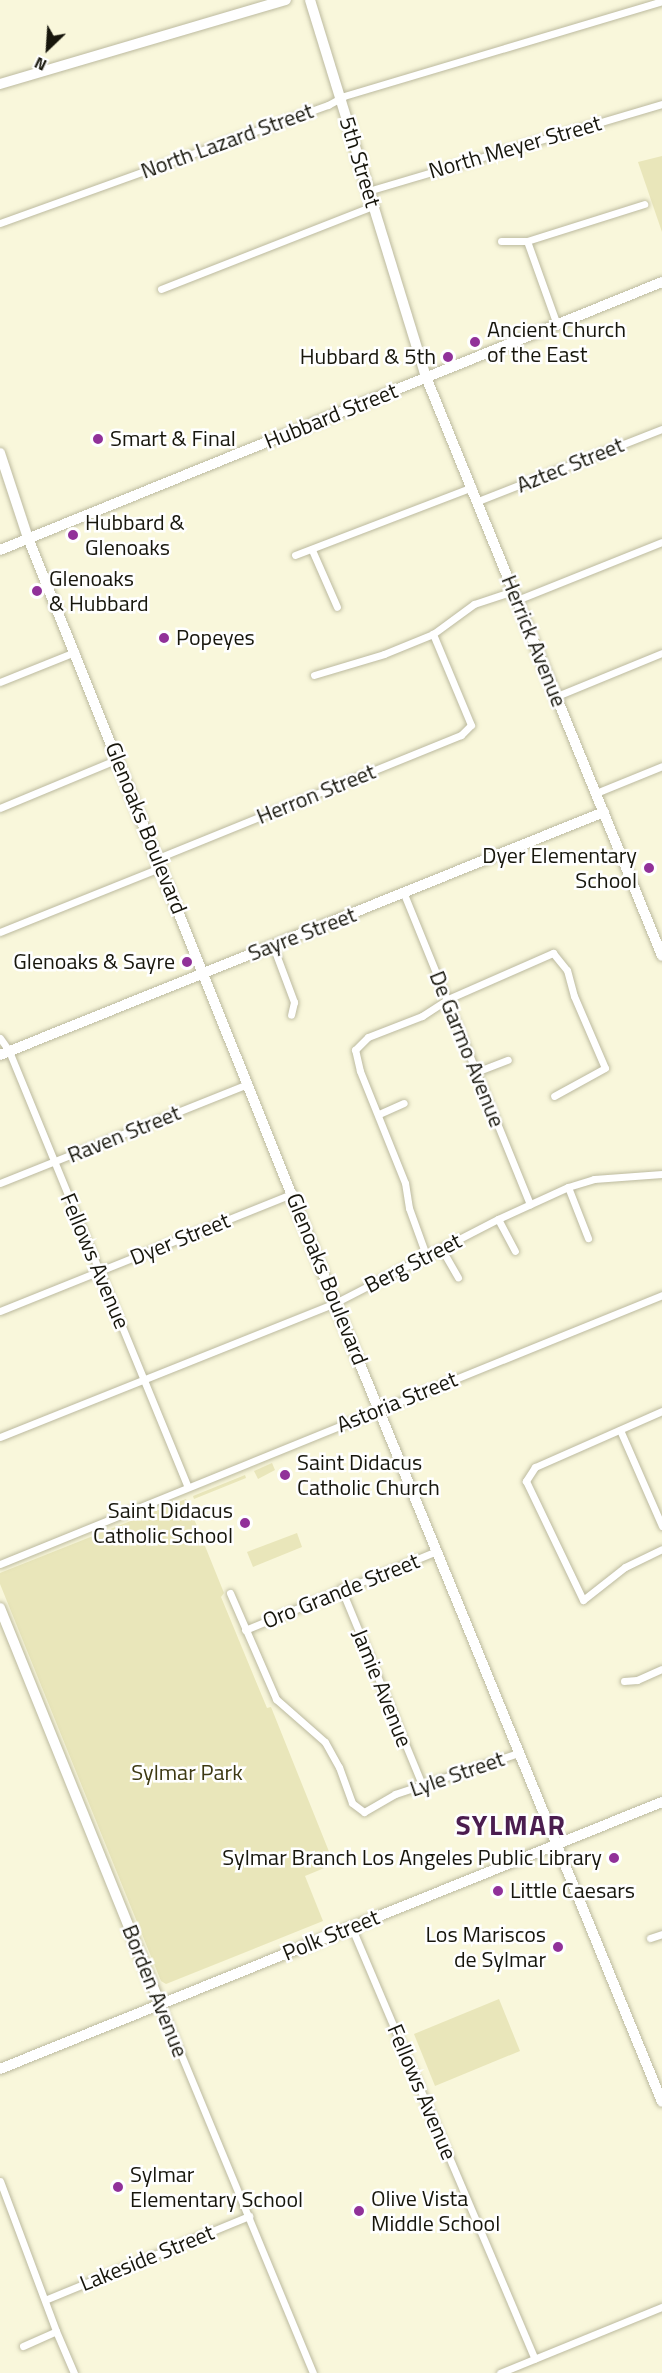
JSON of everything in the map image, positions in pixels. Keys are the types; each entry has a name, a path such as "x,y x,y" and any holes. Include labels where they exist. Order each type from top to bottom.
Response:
{"main road":[{"path":"0,84 286,0"},
{"name":"5th Street","path":"310,0 409,325"},
{"name":"Hubbard Street","path":"0,550 662,282"},
{"name":"Herrick Avenue","path":"409,325 426,378 662,956"},
{"name":"Glenoaks Boulevard","path":"0,453 28,538 247,1084 662,2102"},
{"name":"Sayre Street","path":"5,1053 604,812"},
{"name":"Borden Avenue","path":"0,1608 160,2006"},
{"name":"Polk Street","path":"0,2069 662,1802"}],"street":[{"name":"North Lazard Street","path":"0,223 341,98 662,1"},
{"name":"North Meyer Street","path":"368,191 662,104"},
{"path":"501,241 527,241 644,204"},
{"path":"161,289 373,207"},
{"path":"527,241 557,325"},
{"name":"Aztec Street","path":"478,501 662,429"},
{"path":"295,555 472,487"},
{"path":"314,675 384,654 433,634 474,604 515,595 662,542"},
{"path":"312,550 337,607"},
{"name":"Herron Street","path":"0,932 461,735 471,725 433,634"},
{"path":"0,682 75,652"},
{"path":"556,696 662,653"},
{"path":"0,808 118,759"},
{"path":"596,793 662,766"},
{"name":"De Garmo Avenue","path":"404,894 530,1204"},
{"path":"273,946 294,1002 291,1014"},
{"path":"426,1255 409,1208 405,1183 360,1071 355,1050 369,1037 422,1016 448,999 553,953 567,970 574,996 605,1068 554,1096"},
{"name":"Fellows Avenue","path":"0,1038 144,1378 187,1486"},
{"path":"476,1072 508,1060"},
{"name":"Raven Street","path":"0,1183 247,1084"},
{"path":"379,1114 404,1103"},
{"name":"Berg Street","path":"0,1437 335,1303 498,1219 568,1187 594,1179 662,1176"},
{"path":"568,1187 588,1238"},
{"name":"Dyer Street","path":"0,1311 292,1193"},
{"path":"498,1219 515,1251"},
{"path":"441,1248 458,1278"},
{"name":"Astoria Street","path":"0,1564 187,1486 662,1295"},
{"path":"662,1411 535,1467 526,1481 583,1600 625,1567 662,1548"},
{"path":"621,1430 662,1526"},
{"name":"Oro Grande Street","path":"245,1630 342,1588 437,1551"},
{"name":"Jamie Avenue","path":"342,1588 423,1787"},
{"path":"230,1593 245,1630"},
{"name":"Lyle Street","path":"245,1630 276,1699 325,1742 339,1767 352,1803 364,1812 395,1794 423,1787 518,1753"},
{"path":"624,1681 637,1680 662,1670"},
{"name":"Fellows Avenue","path":"351,1926 536,2359"},
{"path":"650,1938 662,1934"},
{"name":"Borden Avenue","path":"160,2006 313,2373"},
{"path":"0,2181 74,2373"},
{"name":"Lakeside Street","path":"45,2300 249,2216"},
{"path":"500,2373 662,2307"},
{"path":"23,2346 56,2331"}],"green space":[{"path":"662,156 662,232 638,162"},
{"path":"272,1463 275,1470 258,1479 254,1471"},
{"path":"245,1475 246,1478 194,1499 193,1496"},
{"name":"Sylmar Park","path":"186,1499 224,1593 221,1597 267,1708 271,1707 334,1864 305,1876 323,1921 166,1984 161,1981 0,1584 0,1573"},
{"path":"297,1533 302,1547 253,1567 247,1552"},
{"path":"499,1999 520,2051 435,2086 414,2034"}],"place":[{"name":"Ancient Church of the East","path":"475,342"},
{"name":"Hubbard & 5th","path":"448,357"},
{"name":"Smart & Final","path":"98,439"},
{"name":"Hubbard & Glenoaks","path":"73,535"},
{"name":"Glenoaks & Hubbard","path":"37,591"},
{"name":"Popeyes","path":"164,638"},
{"name":"Dyer Elementary School","path":"649,868"},
{"name":"Glenoaks & Sayre","path":"187,962"},
{"name":"Saint Didacus Catholic Church","path":"285,1475"},
{"name":"Saint Didacus Catholic School","path":"245,1523"},
{"name":"Sylmar Branch Los Angeles Public Library","path":"614,1858"},
{"name":"Little Caesars","path":"498,1891"},
{"name":"Los Mariscos de Sylmar","path":"558,1947"},
{"name":"Sylmar Elementary School","path":"118,2187"},
{"name":"Olive Vista Middle School","path":"359,2211"}],"district":[{"name":"SYLMAR","path":"511,1825"}]}
